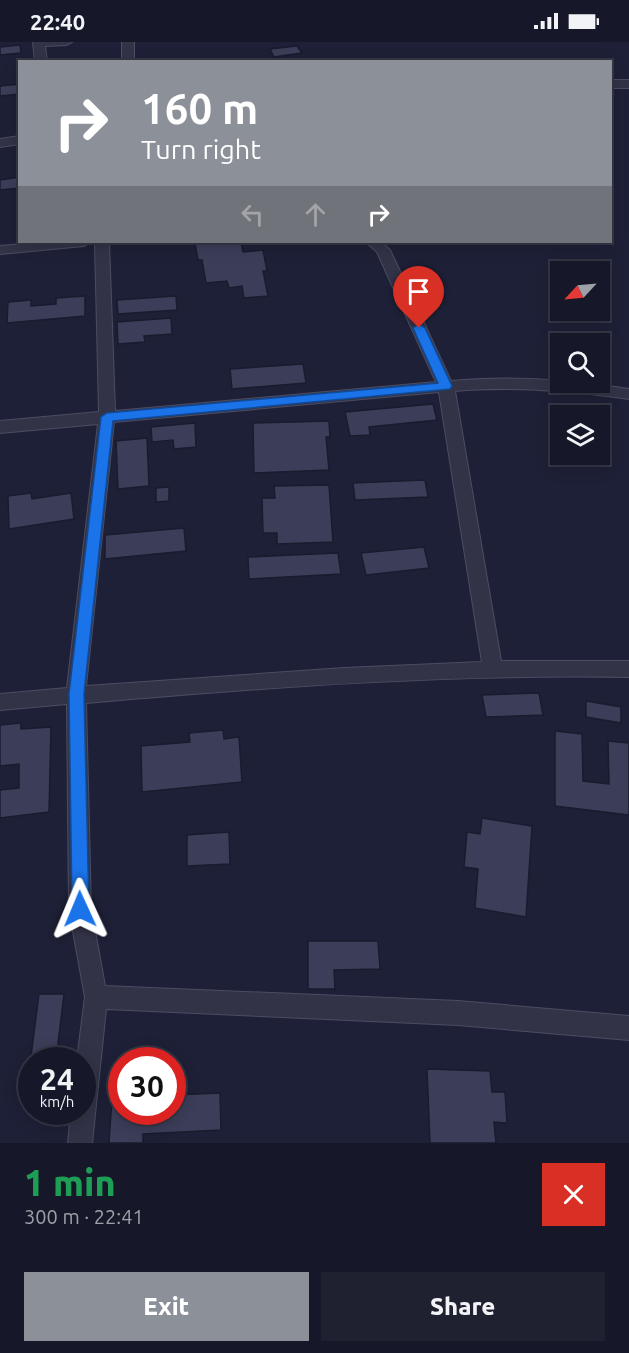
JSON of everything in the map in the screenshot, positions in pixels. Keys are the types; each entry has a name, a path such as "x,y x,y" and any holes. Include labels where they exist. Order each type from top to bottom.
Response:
{"street":[{"path":"41,60 39,42 66,42"},
{"path":"128,42 128,60"},
{"path":"612,84 629,84"},
{"path":"0,143 18,140"},
{"path":"0,250 74,243"},
{"path":"80,1143 96,997 80,909 76,694 107,417 102,243"},
{"path":"375,243 383,250 446,386 494,669"},
{"path":"0,427 473,384 582,387 629,394"},
{"path":"0,702 76,694 361,674 494,669 629,669"},
{"path":"96,997 458,1013 629,1028"}],"building":[{"path":"20,45 21,53 0,55 0,47"},
{"path":"297,46 302,53 274,57 270,49"},
{"path":"18,84 18,94 0,96 0,86"},
{"path":"18,177 18,188 0,190 0,180"},
{"path":"241,243 243,252 263,250 267,271 263,271 268,296 244,298 242,286 229,288 227,281 206,283 202,260 198,260 195,244"},
{"path":"85,296 85,316 7,323 8,302 31,300 31,306 56,304 56,298"},
{"path":"176,296 177,310 118,314 117,300"},
{"path":"171,318 172,334 144,336 145,342 118,344 117,322"},
{"path":"303,364 306,383 232,389 230,369"},
{"path":"433,404 437,420 369,427 370,435 350,436 345,412"},
{"path":"329,421 330,437 326,437 329,470 254,473 253,423"},
{"path":"195,423 196,447 174,449 173,440 152,442 151,427"},
{"path":"147,438 149,486 118,489 116,441"},
{"path":"425,480 428,497 355,500 353,483"},
{"path":"329,485 333,542 277,544 277,533 263,533 262,498 275,498 274,486"},
{"path":"169,487 169,501 156,502 156,488"},
{"path":"31,493 32,499 71,493 74,519 9,529 8,496"},
{"path":"184,528 186,551 105,559 105,535"},
{"path":"424,547 429,568 366,575 361,553"},
{"path":"338,553 341,574 249,579 248,557"},
{"path":"539,693 543,715 486,717 482,695"},
{"path":"586,701 621,707 621,723 586,717"},
{"path":"21,723 21,729 51,727 49,812 0,818 0,790 19,788 19,764 0,766 0,725"},
{"path":"223,730 224,739 239,737 242,782 142,792 141,746 190,742 189,733"},
{"path":"555,731 582,734 583,781 609,784 608,741 629,743 629,815 555,806"},
{"path":"482,818 532,826 526,917 475,908 478,869 464,867 467,832 480,834"},
{"path":"229,832 230,864 187,866 187,835"},
{"path":"308,941 378,941 380,969 334,970 335,989 308,989"},
{"path":"39,994 64,994 58,1047 32,1047"},
{"path":"427,1069 490,1071 492,1092 505,1092 507,1123 494,1122 496,1143 430,1143"},
{"path":"220,1093 221,1130 143,1134 143,1143 109,1143 110,1125 186,1125 186,1094"}],"route":[{"path":"80,909 76,694 107,417 446,386 419,328"}]}
